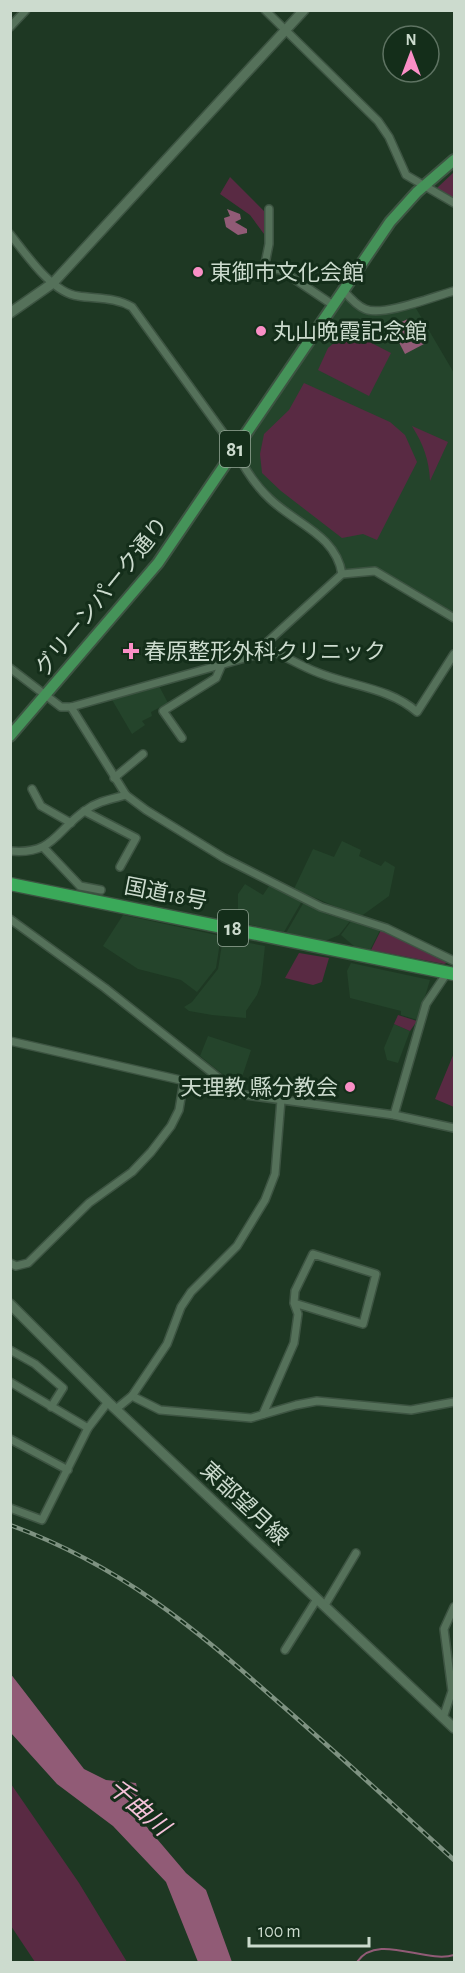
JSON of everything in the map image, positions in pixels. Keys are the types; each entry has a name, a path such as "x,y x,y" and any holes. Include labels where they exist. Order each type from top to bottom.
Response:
{"highway":[{"name":"国道18号","path":"10,884 453,968"}],"main road":[{"path":"10,313 53,283 304,10"},
{"name":"グリーンパーク通り","path":"11,734 158,563 390,222 424,185 454,160"},
{"name":"東部望月線","path":"10,1304 112,1406 454,1728"}],"street":[{"path":"10,27 27,10"},
{"path":"265,10 370,112 389,137 402,170 410,178 454,203"},
{"path":"268,209 269,244 265,264 270,268 281,270 333,305"},
{"path":"10,234 53,283 75,296 122,301 132,307 235,449 248,474 270,500 332,547 339,558 342,574"},
{"path":"343,290 365,309 374,310 400,306 454,291"},
{"path":"10,668 61,707 71,707 252,656 264,648 342,574 375,571 454,618"},
{"path":"264,648 315,672 362,684 408,704 417,712 454,654"},
{"path":"182,738 163,711 216,678 222,664"},
{"path":"71,707 126,795 155,816 255,874 321,907 386,928 453,968 426,1004 394,1115"},
{"path":"114,778 142,754"},
{"path":"32,789 41,806 71,822"},
{"path":"10,851 28,853 44,848 84,811 99,802 126,795"},
{"path":"84,811 136,838 120,867"},
{"path":"44,848 80,886 100,890"},
{"path":"10,919 105,988 236,1091"},
{"path":"10,1041 236,1091 282,1100 394,1115 454,1128"},
{"path":"10,1263 16,1266 28,1263 89,1203 138,1165 171,1126 179,1110 184,1080"},
{"path":"10,1508 42,1520 88,1428 112,1406 132,1396 167,1344 181,1307 191,1292 237,1246 265,1200 275,1174 282,1100"},
{"path":"263,1414 294,1343 298,1314 294,1303 295,1291 313,1254 376,1274 363,1324 294,1303"},
{"path":"10,1350 35,1364 63,1388 51,1407"},
{"path":"10,1382 88,1428"},
{"path":"132,1396 160,1410 251,1418 317,1401 411,1410 454,1402"},
{"path":"10,1439 68,1470"},
{"path":"285,1650 356,1553"},
{"path":"443,1718 452,1691 444,1629 454,1607"}],"shaded area":[{"path":"454,172 454,201 437,188"},
{"path":"230,177 266,213 267,238 250,215 220,194"},
{"path":"345,295 364,310 414,305 454,373 454,618 375,571 342,574 332,547 270,500 239,457"},
{"path":"348,331 391,353 369,396 318,370 328,348"},
{"path":"304,383 390,422 405,435 417,462 377,540 363,534 342,538 281,491 262,473 260,454 264,434 289,410"},
{"path":"412,426 448,442 430,481 425,452"},
{"path":"159,686 168,703 151,712 152,716 142,721 145,725 132,734 111,698"},
{"path":"342,841 361,850 359,856 381,866 385,861 395,867 389,896 360,917 294,889 313,849 334,857"},
{"path":"271,883 302,901 284,932 238,922 238,894 245,884 263,895"},
{"path":"304,902 326,914 350,921 339,935 325,941 286,933"},
{"path":"123,915 221,936 216,968 197,992 181,980 138,969 103,946"},
{"path":"352,920 380,930 370,950 355,947 341,935"},
{"path":"381,930 449,962 444,964 371,950"},
{"path":"223,938 265,946 261,984 257,995 246,1011 246,1018 189,1011 184,1007 192,1002 218,969"},
{"path":"299,953 329,958 322,982 313,985 285,978"},
{"path":"351,963 430,980 418,1020 401,1015 401,1011 350,998 347,971"},
{"path":"398,1015 417,1021 410,1031 394,1024"},
{"path":"394,1024 410,1031 398,1063 387,1060 384,1048"},
{"path":"208,1036 251,1050 242,1077 236,1085 200,1056"},
{"path":"454,1053 454,1107 435,1099"},
{"path":"11,1784 79,1883 127,1962 35,1962 11,1926"}],"water":[{"path":"227,209 240,214 241,219 235,222 247,229 247,233 238,235 226,227 224,218 230,216"},
{"path":"410,318 424,344 405,354 391,327"},
{"name":"千曲川","path":"10,1673 84,1769 106,1780 136,1783 146,1826 186,1873 206,1890 232,1962 198,1962 166,1882 113,1826 57,1784 11,1733"}],"waterway":[{"path":"357,1962 366,1953 389,1949 429,1956 454,1955"}],"railway":[{"path":"10,1525 87,1559 121,1579 185,1623 454,1860"}],"place":[{"name":"東御市文化会館","path":"198,272"},
{"name":"丸山晩霞記念館","path":"261,331"},
{"name":"春原整形外科クリニック","path":"131,651"},
{"name":"天理教 縣分教会","path":"350,1087"}]}
